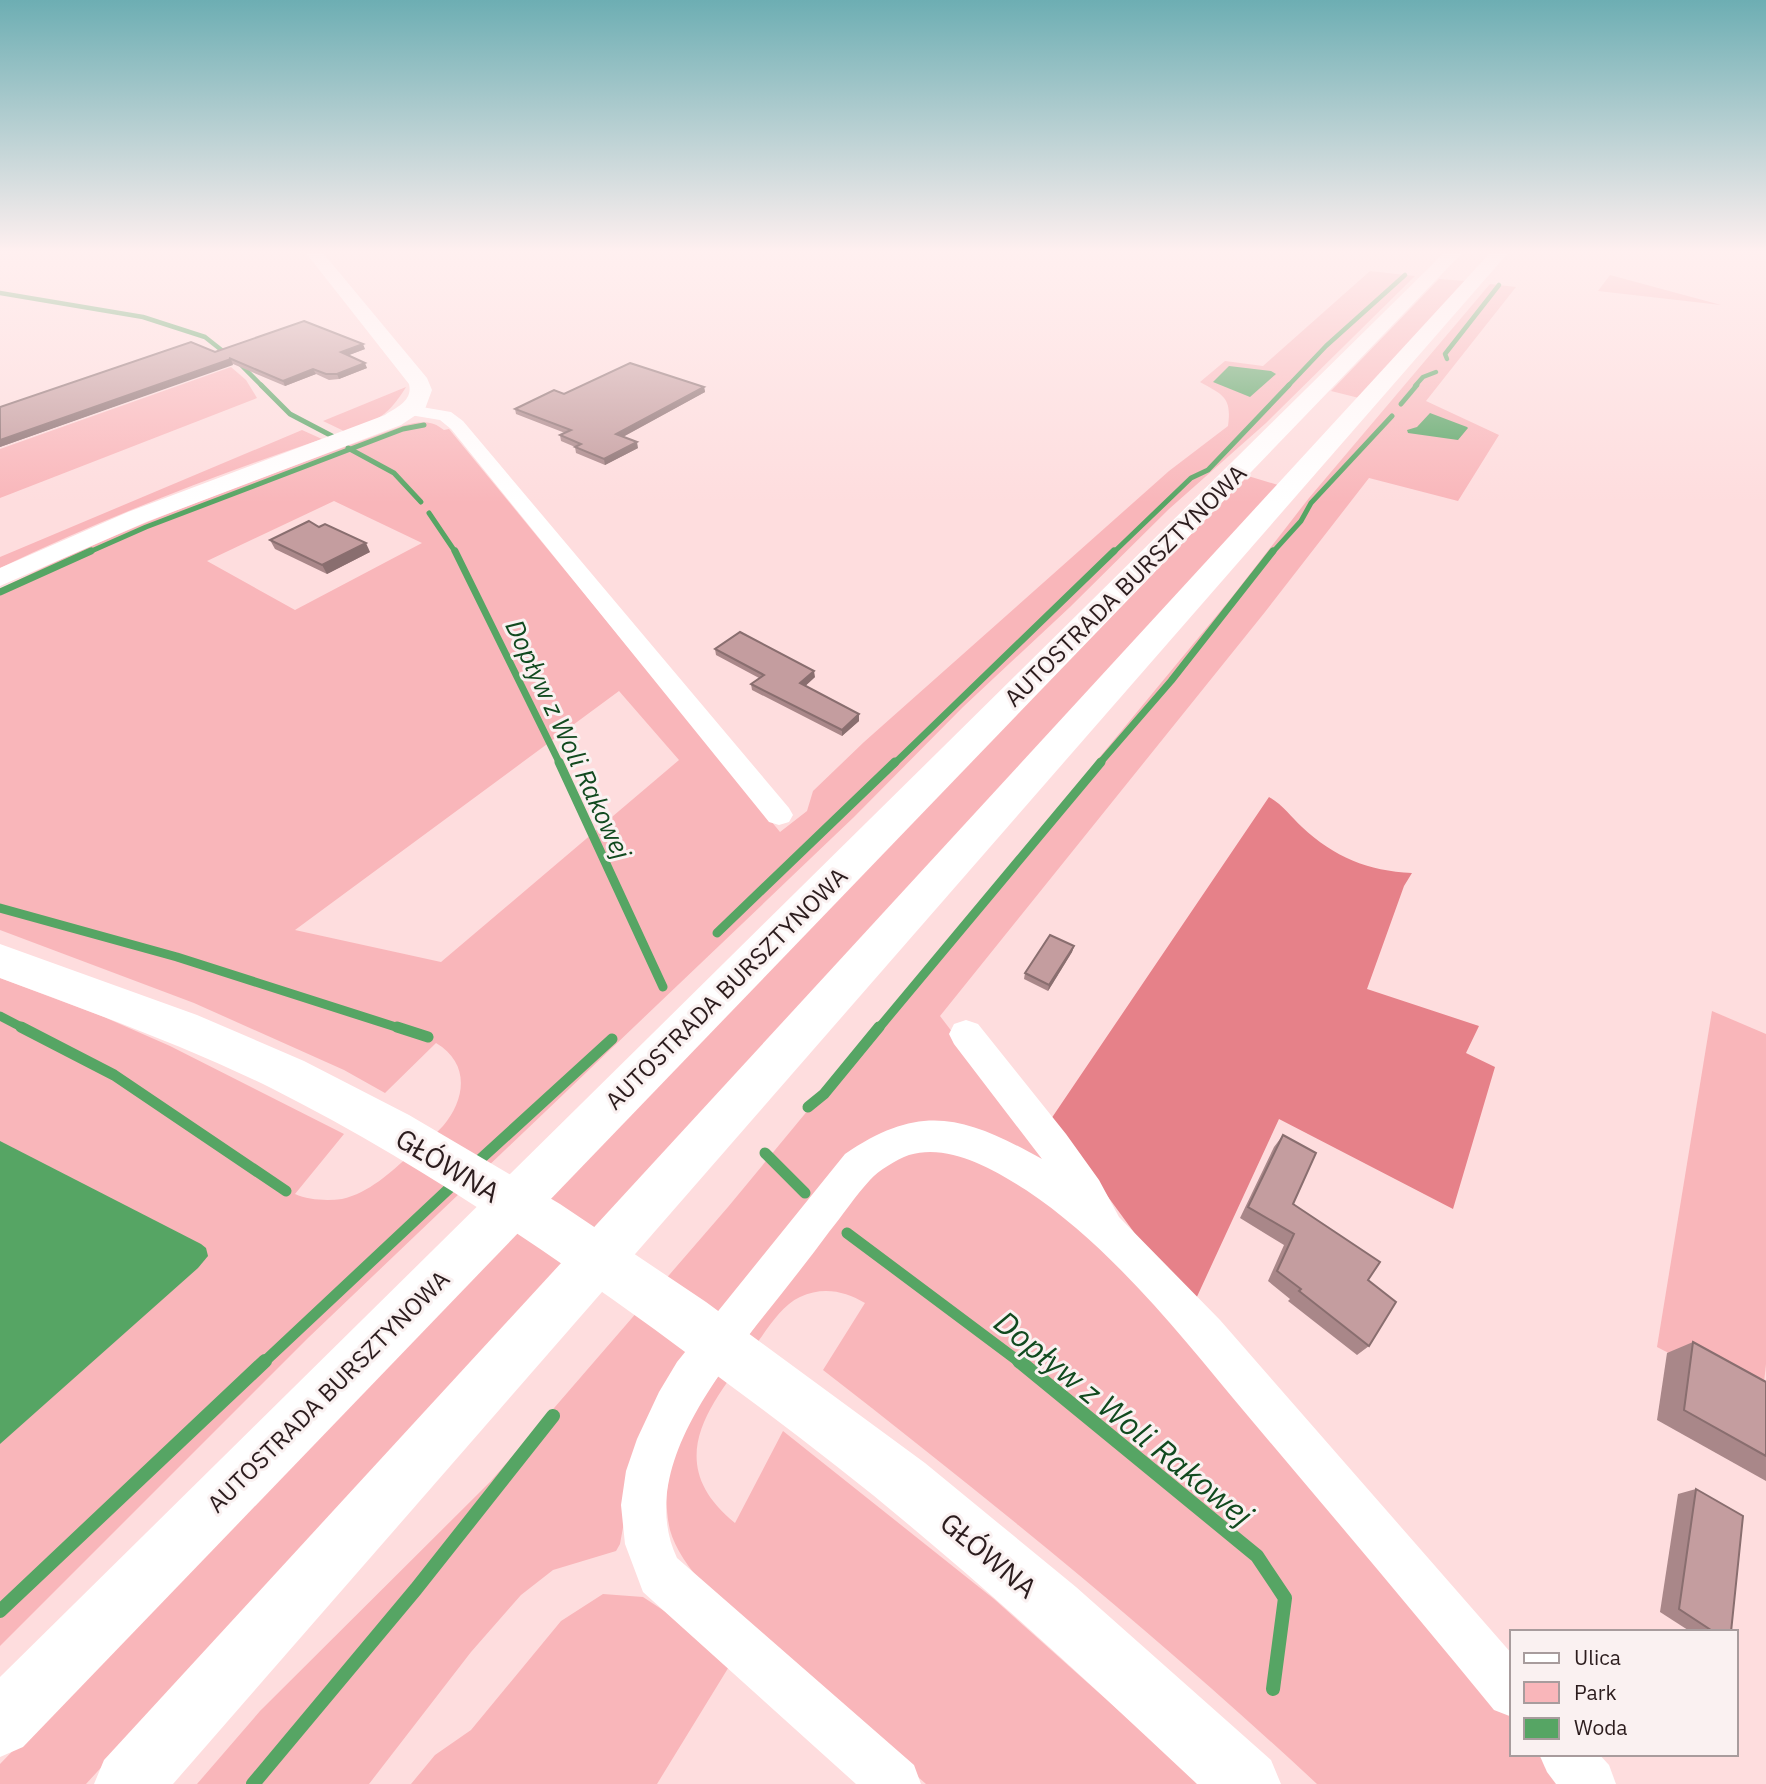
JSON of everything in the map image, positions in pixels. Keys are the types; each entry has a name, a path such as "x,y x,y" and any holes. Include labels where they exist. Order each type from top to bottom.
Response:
{"main road":[{"path":"0,578 137,517 370,430 410,410 419,397 419,383 381,336"},
{"name":"AUTOSTRADA BURSZTYNOWA","path":"0,1724 1372,336"},
{"name":"AUTOSTRADA BURSZTYNOWA","path":"128,1784 1425,336"},
{"name":"GŁÓWNA","path":"0,961 160,1020 286,1074 372,1119 574,1240 776,1385 934,1508 1095,1644 1247,1784"}],"street":[{"path":"410,410 445,416 457,425 779,815"},
{"path":"966,1034 1070,1167 1109,1234"},
{"path":"895,1784 660,1575 647,1542 644,1510 649,1475 662,1431 697,1368 858,1166 884,1147 909,1137 950,1137 990,1150 1023,1167 1065,1197 1109,1234 1164,1289 1275,1414 1510,1690"},
{"path":"1566,1756 1590,1784"}],"green space":[{"path":"1297,336 1354,336 1266,423 1169,509 963,707 854,817 308,1338 0,1646 0,978 104,1017 170,1046 344,1134 295,1194 306,1198 342,1199 379,1181 443,1126 456,1104 461,1082 455,1061 436,1043 385,1093 344,1070 194,1003 0,930 0,589 149,521 251,481 405,425 431,423 444,430 449,429 780,832 807,811 813,791 864,742 1169,471 1228,426 1229,409 1224,398 1200,382 1225,361 1263,366","holes":["334,501 422,543 295,610 207,561","619,691 679,760 441,962 295,930"]},
{"path":"1384,336 1415,336 1359,398 1331,391"},
{"path":"1446,336 1477,336 1426,401 1499,435 1458,501 1369,478 1265,612 940,1016 1056,1168 901,1127 633,1473 620,1544 616,1551 553,1570 521,1595 471,1652 369,1784 197,1784 260,1711 490,1482 728,1207 1232,597 1309,498"},
{"path":"231,367 246,380 257,398 0,498 0,449"},
{"path":"406,387 388,411 366,424 346,432 323,421"},
{"path":"302,430 322,439 159,499 0,568 0,557"},
{"path":"1248,476 1278,485 86,1784 0,1784 0,1764"},
{"path":"1712,1011 1766,1034 1766,1364 1762,1401 1657,1347"},
{"path":"909,1149 958,1152 1040,1193 1128,1268 1348,1517 1510,1715 1510,1756 1545,1756 1567,1784 1317,1784 1075,1571 823,1370 865,1303 834,1291 817,1292 793,1301 774,1320 721,1391 708,1413 700,1434 697,1456 700,1478 713,1501 735,1523 783,1431 994,1599 1201,1784 926,1784 728,1610 678,1550 667,1514 668,1484 674,1454 692,1412 864,1178"},
{"path":"603,1594 643,1597 675,1618 730,1665 657,1784 411,1784 435,1755 471,1730 561,1621"}],"shaded area":[{"path":"1269,797 1314,838 1339,854 1381,869 1412,873 1404,886 1367,989 1479,1026 1466,1053 1495,1067 1453,1209 1279,1119 1195,1301 1144,1246 1051,1119"}],"water":[{"path":"1229,366 1271,371 1276,374 1250,397 1213,382"},
{"path":"1430,413 1468,428 1458,440 1408,433 1407,430 1417,427"},
{"path":"0,1141 201,1244 206,1248 208,1256 198,1268 0,1444"}],"building":[{"path":"260,336 343,336 363,344 341,352 365,363 337,374 326,374 313,369 283,381 229,358 231,359 0,440 0,407 191,342 215,352"},
{"path":"630,363 704,387 616,434 637,442 604,459 575,447 581,444 560,435 571,430 515,409 554,390 564,394"},
{"path":"309,521 319,527 325,524 366,543 322,565 270,540"},
{"path":"740,632 814,671 800,683 859,714 842,730 751,684 764,675 715,649"},
{"path":"1050,935 1074,946 1049,985 1025,973"},
{"path":"1283,1135 1316,1153 1293,1204 1380,1262 1368,1280 1396,1302 1369,1346 1277,1271 1294,1234 1248,1207"},
{"path":"1693,1342 1766,1382 1766,1456 1684,1410"},
{"path":"1696,1489 1743,1516 1731,1630 1711,1630 1679,1609"}],"waterway":[{"name":"Dopływ z Woli Rakowej","path":"203,336 229,356"},
{"path":"1288,386 1337,336"},
{"path":"1447,359 1445,354 1459,336"},
{"name":"Dopływ z Woli Rakowej","path":"240,364 290,414 332,436"},
{"path":"1415,386 1423,377 1436,372"},
{"path":"1113,553 1191,478 1208,470 1289,385"},
{"path":"1401,404 1417,385"},
{"path":"1272,553 1301,521 1311,503 1392,416"},
{"path":"350,449 403,429 424,425"},
{"path":"87,553 146,527 350,449"},
{"name":"Dopływ z Woli Rakowej","path":"350,449 394,473 421,502"},
{"name":"Dopływ z Woli Rakowej","path":"429,513 456,553"},
{"path":"0,592 91,551"},
{"path":"894,764 1114,551"},
{"path":"1099,764 1171,681 1273,551"},
{"name":"Dopływ z Woli Rakowej","path":"456,553 560,764"},
{"name":"Dopływ z Woli Rakowej","path":"559,762 663,987"},
{"path":"717,933 895,762"},
{"path":"878,1029 1101,762"},
{"path":"0,908 177,957 402,1029"},
{"path":"0,1016 25,1029"},
{"path":"21,1027 114,1075 286,1191"},
{"path":"397,1027 428,1037"},
{"path":"808,1107 824,1094 879,1027"},
{"path":"474,1165 612,1039"},
{"name":"Dopływ z Woli Rakowej","path":"765,1153 805,1193"},
{"path":"263,1363 456,1182"},
{"name":"Dopływ z Woli Rakowej","path":"847,1233 1021,1363"},
{"path":"0,1611 265,1361"},
{"name":"Dopływ z Woli Rakowej","path":"1019,1361 1257,1556 1285,1598 1273,1689"},
{"path":"253,1784 416,1589 553,1416"}]}
